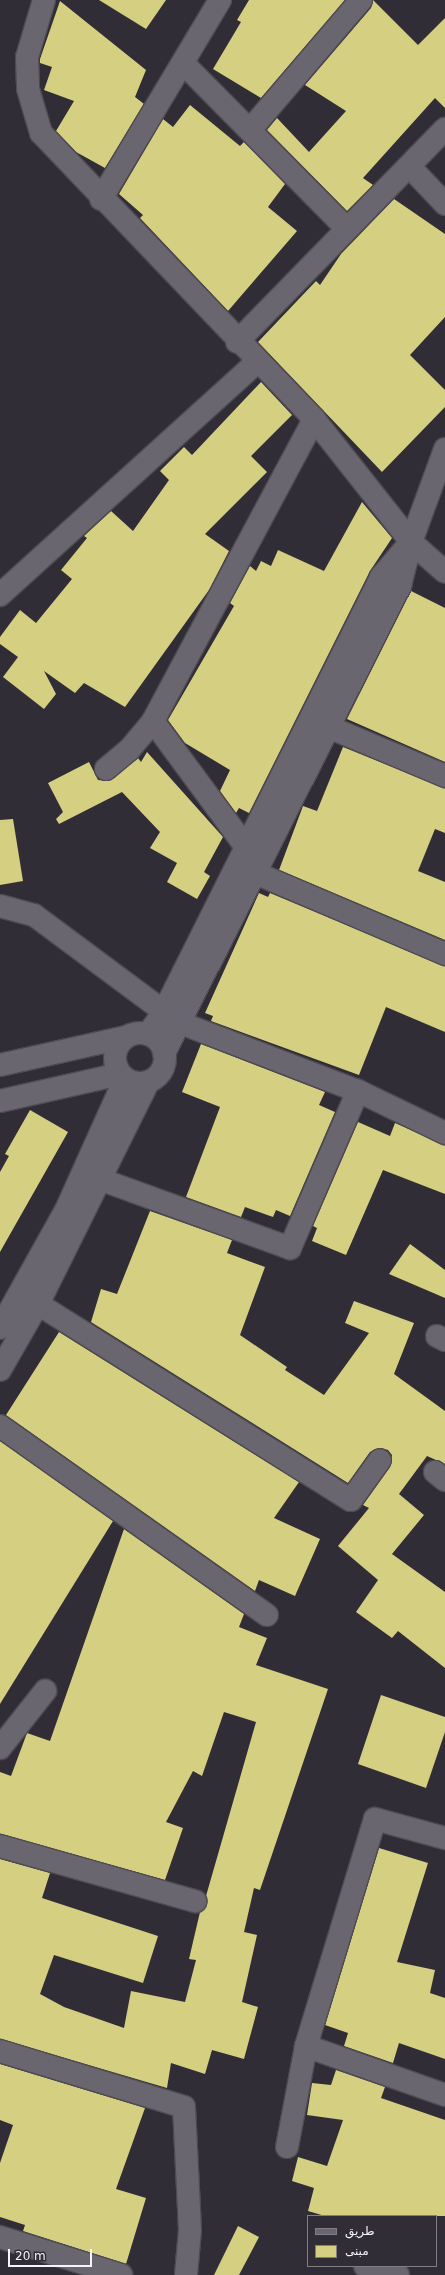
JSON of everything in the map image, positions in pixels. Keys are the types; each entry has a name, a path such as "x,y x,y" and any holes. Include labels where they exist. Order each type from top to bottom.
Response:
{"street":[{"path":"44,0 27,57 28,89 41,133 101,199 237,342 258,361 314,419 411,542 445,572"},
{"path":"101,199 220,0"},
{"path":"250,130 361,0"},
{"path":"183,63 346,228"},
{"path":"237,342 346,228 410,167 445,129"},
{"path":"410,167 445,204"},
{"path":"0,595 258,361"},
{"path":"106,769 129,750 153,721 314,419"},
{"path":"0,1065 126,1037 148,1034 170,1017 254,872 331,728 402,582 411,542 445,449"},
{"path":"0,1370 38,1304 102,1180 148,1082 160,1074 170,1017 245,846 381,577 411,542"},
{"path":"153,721 245,846"},
{"path":"331,728 445,776"},
{"path":"254,872 445,954"},
{"path":"0,906 34,915 170,1017 358,1091 445,1133"},
{"path":"148,1034 156,1038 164,1053"},
{"path":"122,1077 116,1067 116,1050 126,1037"},
{"path":"0,1101 122,1077 148,1082"},
{"path":"0,1328 66,1210 122,1077"},
{"path":"102,1180 290,1248 358,1091"},
{"path":"38,1304 351,1500 380,1460"},
{"path":"0,1426 267,1615"},
{"path":"0,1748 45,1691"},
{"path":"287,2147 306,2046 375,1819 445,1838"},
{"path":"0,1846 194,1901"},
{"path":"306,2046 445,2095"},
{"path":"0,2051 184,2107 190,2230 186,2275"},
{"path":"0,2237 121,2275"},
{"path":"369,2267 398,2275"}],"building":[{"path":"99,0 166,0 146,29"},
{"path":"249,0 345,0 261,98 213,69 241,22 237,20"},
{"path":"373,0 418,45 445,18 445,108 435,98 363,178 373,185 347,211 267,130 277,118 309,152 346,111 305,85 371,8"},
{"path":"60,1 146,70 135,97 144,104 105,168 76,152 56,131 74,101 44,90 52,67 40,63 40,59"},
{"path":"190,105 240,146 244,142 285,184 268,207 297,231 228,311 140,218 143,215 119,194 163,119 173,127"},
{"path":"394,199 445,234 445,317 410,355 445,390 445,407 382,472 258,342 316,281 320,285 341,254"},
{"path":"261,382 292,415 251,456 267,472 205,534 229,551 209,590 125,707 84,683 75,693 44,671 56,694 44,709 3,677 18,657 0,644 0,637 20,610 36,623 72,579 61,570 87,538 84,536 111,511 133,531 169,480 160,471 184,447 192,455"},
{"path":"362,502 392,538 370,571 249,813 239,808 236,813 220,791 230,770 185,743 168,720 234,606 230,603 250,566 256,571 261,561 271,566 278,550 324,571"},
{"path":"411,591 445,608 445,762 347,719"},
{"path":"343,747 445,788 445,833 435,829 418,871 445,882 445,940 279,870 303,806 317,811"},
{"path":"147,752 223,837 204,872 210,876 197,899 167,882 177,863 150,848 160,832 122,792 59,824 56,819 63,812 48,783 89,762 98,780 108,781 138,758 141,762"},
{"path":"13,819 23,881 0,885 0,820"},
{"path":"259,893 268,897 270,893 445,966 445,1032 386,1007 359,1075 211,1021 213,1016 205,1013"},
{"path":"201,1044 325,1092 319,1105 335,1112 290,1216 276,1210 273,1217 245,1207 241,1217 186,1197 220,1107 182,1092"},
{"path":"30,1110 68,1132 0,1252 0,1172 9,1156 5,1154"},
{"path":"358,1122 390,1136 395,1123 445,1145 445,1194 383,1170 346,1255 312,1241 317,1228 313,1226"},
{"path":"150,1211 232,1240 227,1253 265,1267 240,1335 287,1367 285,1370 324,1395 369,1333 345,1323 354,1301 414,1323 394,1374 445,1411 445,1464 427,1456 399,1494 424,1515 392,1554 445,1592 445,1668 398,1631 392,1638 356,1612 378,1580 338,1546 369,1508 363,1505 390,1467 392,1455 388,1450 381,1448 370,1452 348,1483 91,1322 101,1289 117,1294"},
{"path":"410,1244 445,1270 445,1298 389,1274"},
{"path":"59,1332 299,1482 274,1518 320,1539 295,1596 259,1580 255,1591 6,1415"},
{"path":"0,1441 113,1521 0,1704"},
{"path":"124,1529 244,1614 239,1627 267,1638 256,1665 328,1689 260,1890 254,1888 244,1932 257,1935 242,2002 258,2007 244,2059 212,2050 205,2074 171,2063 167,2088 0,2039 0,1859 50,1873 42,1898 158,1936 143,1983 54,1955 40,1994 64,2007 124,2028 131,1991 185,2002 196,1960 189,1959 200,1912 207,1905 206,1896 256,1722 224,1712 202,1776 193,1771 166,1822 183,1828 165,1880 0,1834 0,1772 11,1776 27,1733 50,1741"},
{"path":"381,1695 445,1717 445,1732 426,1788 358,1764"},
{"path":"379,1848 428,1863 397,1962 435,1970 430,1993 445,1998 445,2059 399,2043 393,2063 344,2046 348,2033 325,2025"},
{"path":"0,2064 145,2108 116,2189 146,2198 126,2264 23,2231 25,2225 0,2217 0,2163 13,2125 0,2120"},
{"path":"336,2070 385,2087 381,2098 445,2120 445,2216 322,2215 308,2211 314,2188 292,2181 298,2157 327,2166 343,2120 307,2115 312,2083 331,2085"},
{"path":"238,2226 259,2237 239,2275 214,2275"}]}
